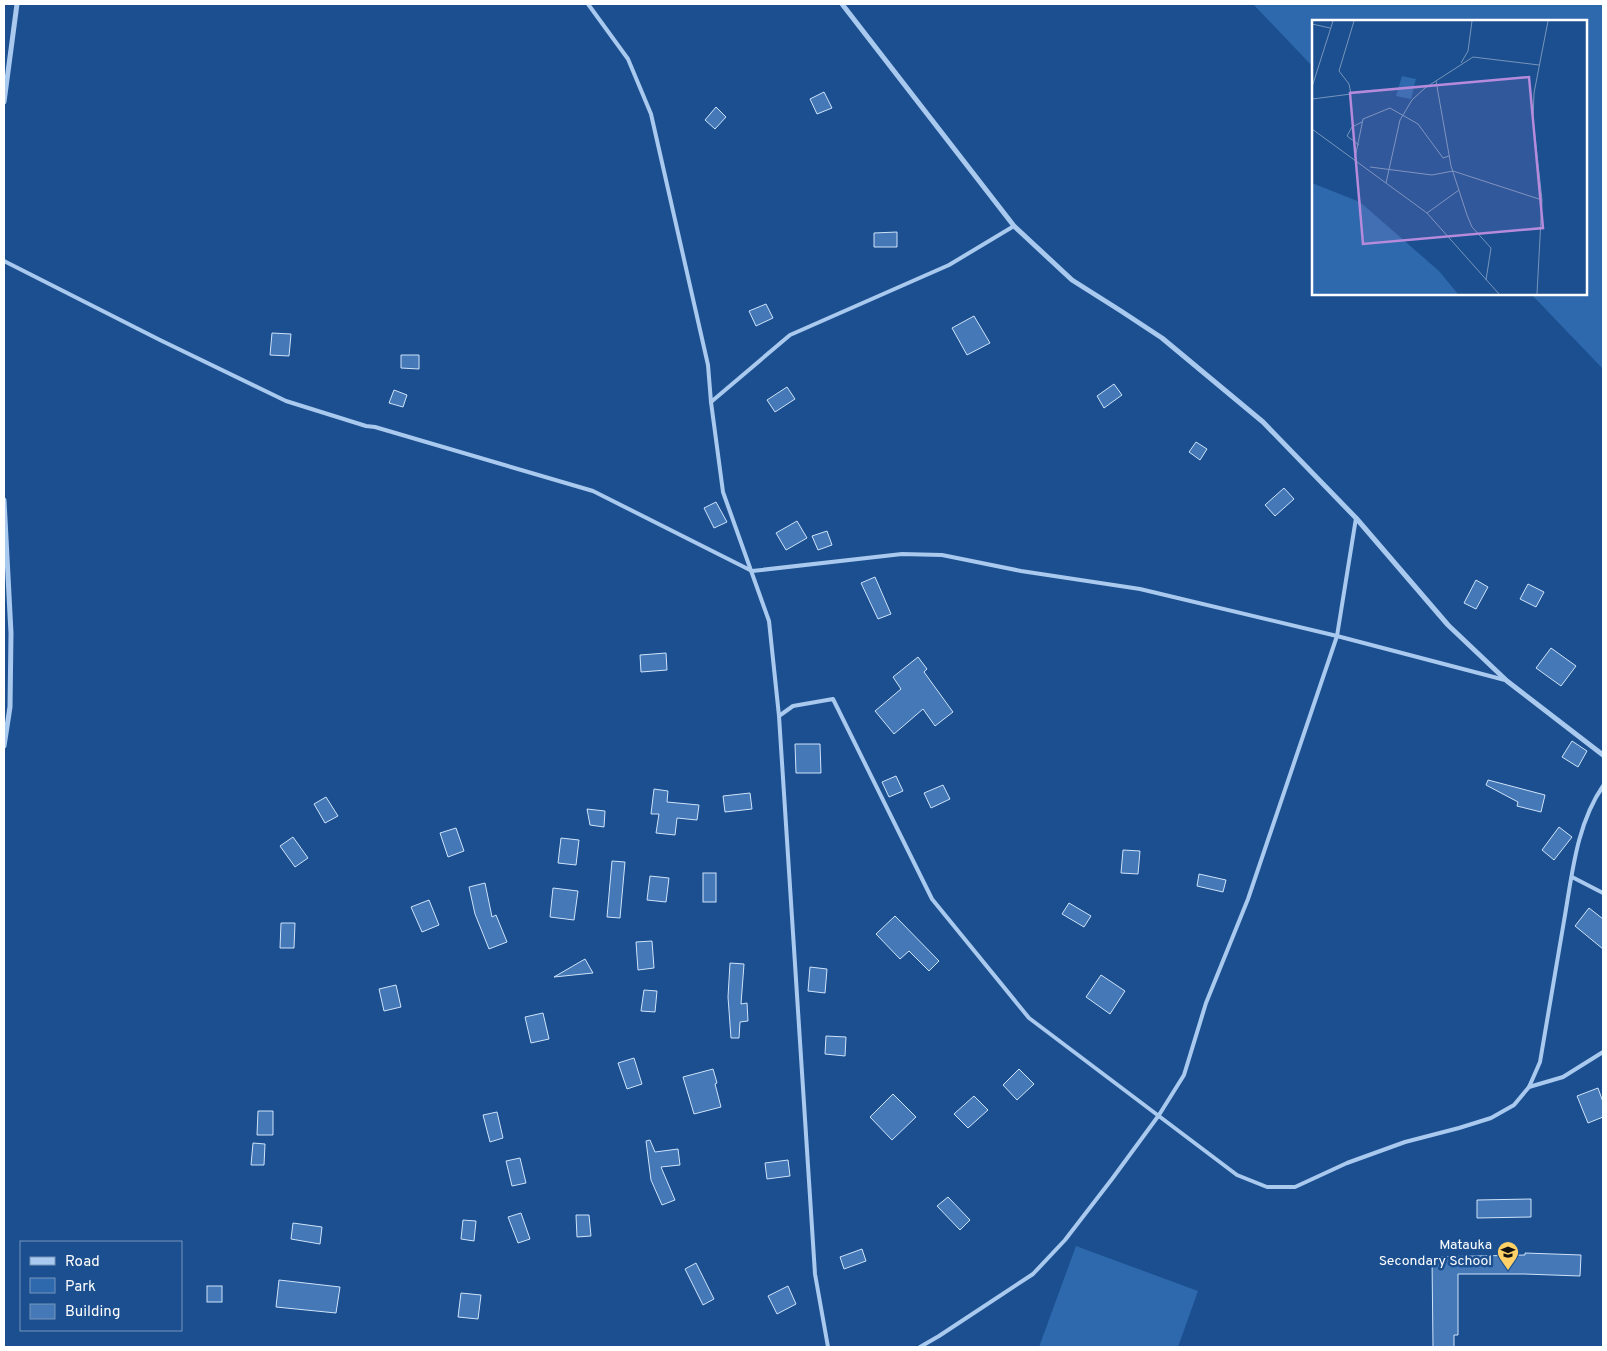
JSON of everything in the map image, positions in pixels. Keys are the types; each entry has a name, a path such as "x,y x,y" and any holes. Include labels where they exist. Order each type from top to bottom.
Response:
{"street":[{"path":"4,102 17,4"},
{"path":"842,4 1014,226 1072,280 1162,338 1264,422 1356,518 1448,624 1507,681 1603,755"},
{"path":"4,500 11,633 10,707 4,746"}],"lane":[{"path":"588,4 628,60 650,114 708,366 710,402 723,492 769,621 779,716 815,1274 828,1347"},
{"path":"710,402 790,335 949,265 1014,226"},
{"path":"4,262 286,401 592,491 752,571 902,554 942,555 1021,571 1140,589 1337,636 1507,681"},
{"path":"920,1347 1032,1274 1065,1240 1159,1115 1184,1075 1206,1003 1248,899 1337,636 1356,518"},
{"path":"779,716 793,706 833,699 932,899 1029,1018 1237,1175 1267,1188 1295,1187 1347,1163 1405,1142 1492,1118 1514,1105 1529,1087 1540,1062 1582,830 1596,796 1603,786"},
{"path":"1572,877 1603,893"},
{"path":"1529,1087 1563,1077 1603,1052"}],"green space":[{"path":"1253,4 1603,4 1603,369 1532,295 1587,295 1587,20 1312,20 1312,66"},
{"path":"1076,1246 1198,1291 1178,1347 1039,1347"}],"building":[{"path":"824,92 832,108 817,114 810,99"},
{"path":"716,107 726,117 715,129 705,120"},
{"path":"897,232 897,247 874,247 874,233"},
{"path":"766,304 773,318 756,326 749,311"},
{"path":"974,316 990,343 967,355 952,328"},
{"path":"272,333 291,334 289,356 270,355"},
{"path":"401,355 419,355 419,369 401,368"},
{"path":"1114,384 1122,395 1104,408 1097,396"},
{"path":"787,387 795,399 775,412 767,400"},
{"path":"394,390 407,395 403,407 389,403"},
{"path":"1196,442 1207,449 1200,460 1189,452"},
{"path":"1284,488 1294,499 1275,516 1265,505"},
{"path":"716,502 727,522 714,528 704,508"},
{"path":"797,521 807,538 786,550 776,533"},
{"path":"827,531 832,545 818,550 812,536"},
{"path":"875,577 891,614 878,619 861,583"},
{"path":"1476,580 1488,587 1476,609 1464,603"},
{"path":"1528,584 1544,592 1536,607 1520,599"},
{"path":"1551,648 1576,666 1561,686 1536,668"},
{"path":"666,653 667,670 641,672 640,655"},
{"path":"918,657 927,669 924,672 953,712 935,726 923,709 894,734 875,711 901,689 893,677"},
{"path":"1572,741 1587,751 1578,767 1562,757"},
{"path":"795,744 820,744 821,773 796,773"},
{"path":"896,776 903,791 889,797 882,782"},
{"path":"1488,780 1545,795 1541,812 1517,806 1518,802 1486,785"},
{"path":"943,785 950,799 931,808 924,793"},
{"path":"654,789 668,791 667,802 699,805 697,820 677,818 675,835 656,833 659,814 651,814"},
{"path":"750,793 752,809 725,812 723,796"},
{"path":"326,797 338,816 325,823 314,804"},
{"path":"587,809 605,811 604,827 590,825"},
{"path":"1559,827 1572,837 1554,860 1542,850"},
{"path":"456,828 464,851 448,857 440,833"},
{"path":"293,837 308,858 295,867 280,846"},
{"path":"561,838 579,840 576,865 558,863"},
{"path":"1123,850 1140,851 1138,874 1121,873"},
{"path":"612,861 625,862 620,918 607,917"},
{"path":"703,873 716,873 716,902 703,902"},
{"path":"1199,874 1226,880 1223,892 1197,886"},
{"path":"650,876 669,878 666,902 647,900"},
{"path":"485,883 492,917 496,915 507,942 489,949 475,914 469,887"},
{"path":"553,888 578,891 574,920 550,917"},
{"path":"429,900 439,925 422,932 411,907"},
{"path":"1069,903 1091,916 1084,927 1062,914"},
{"path":"1589,908 1603,919 1603,949 1575,926"},
{"path":"895,916 939,961 929,971 909,951 900,959 876,934"},
{"path":"281,923 295,923 294,948 280,948"},
{"path":"652,941 654,968 638,970 636,942"},
{"path":"585,959 593,973 554,977"},
{"path":"730,963 744,964 741,1004 747,1003 748,1021 740,1022 739,1038 731,1038 728,997"},
{"path":"810,967 827,969 825,993 808,991"},
{"path":"1101,975 1125,991 1110,1014 1086,997"},
{"path":"396,985 401,1007 384,1011 379,989"},
{"path":"644,990 657,991 655,1012 641,1011"},
{"path":"543,1013 549,1039 531,1043 525,1017"},
{"path":"826,1036 846,1037 845,1056 825,1054"},
{"path":"634,1058 642,1084 627,1089 618,1063"},
{"path":"713,1069 721,1107 694,1114 683,1077"},
{"path":"1019,1069 1034,1084 1017,1100 1003,1085"},
{"path":"1598,1088 1603,1102 1603,1117 1588,1123 1577,1096"},
{"path":"893,1094 916,1117 892,1140 870,1117"},
{"path":"974,1096 988,1110 968,1128 954,1114"},
{"path":"258,1111 273,1111 273,1135 257,1135"},
{"path":"497,1112 503,1138 490,1142 483,1115"},
{"path":"650,1140 655,1152 678,1149 680,1165 661,1167 675,1200 662,1205 651,1180 646,1141"},
{"path":"253,1143 265,1144 264,1165 251,1165"},
{"path":"520,1158 526,1183 512,1186 506,1161"},
{"path":"788,1160 790,1176 767,1179 765,1163"},
{"path":"948,1197 970,1220 960,1230 937,1206"},
{"path":"1531,1199 1531,1217 1477,1218 1477,1200"},
{"path":"521,1213 530,1239 518,1243 508,1217"},
{"path":"576,1215 589,1215 591,1236 577,1237"},
{"path":"463,1220 476,1221 474,1241 461,1239"},
{"path":"293,1223 322,1227 320,1244 291,1239"},
{"path":"862,1249 866,1261 844,1269 840,1257"},
{"path":"1525,1253 1581,1255 1580,1276 1458,1274 1458,1335 1454,1335 1454,1347 1433,1347 1432,1257 1525,1255"},
{"path":"696,1263 714,1299 703,1305 685,1269"},
{"path":"279,1280 340,1287 336,1313 276,1307"},
{"path":"207,1286 222,1286 222,1302 207,1302"},
{"path":"788,1286 796,1304 777,1314 768,1296"},
{"path":"461,1293 481,1295 478,1319 458,1317"}],"place":[{"name":"Matauka Secondary School","path":"1508,1271"}]}
